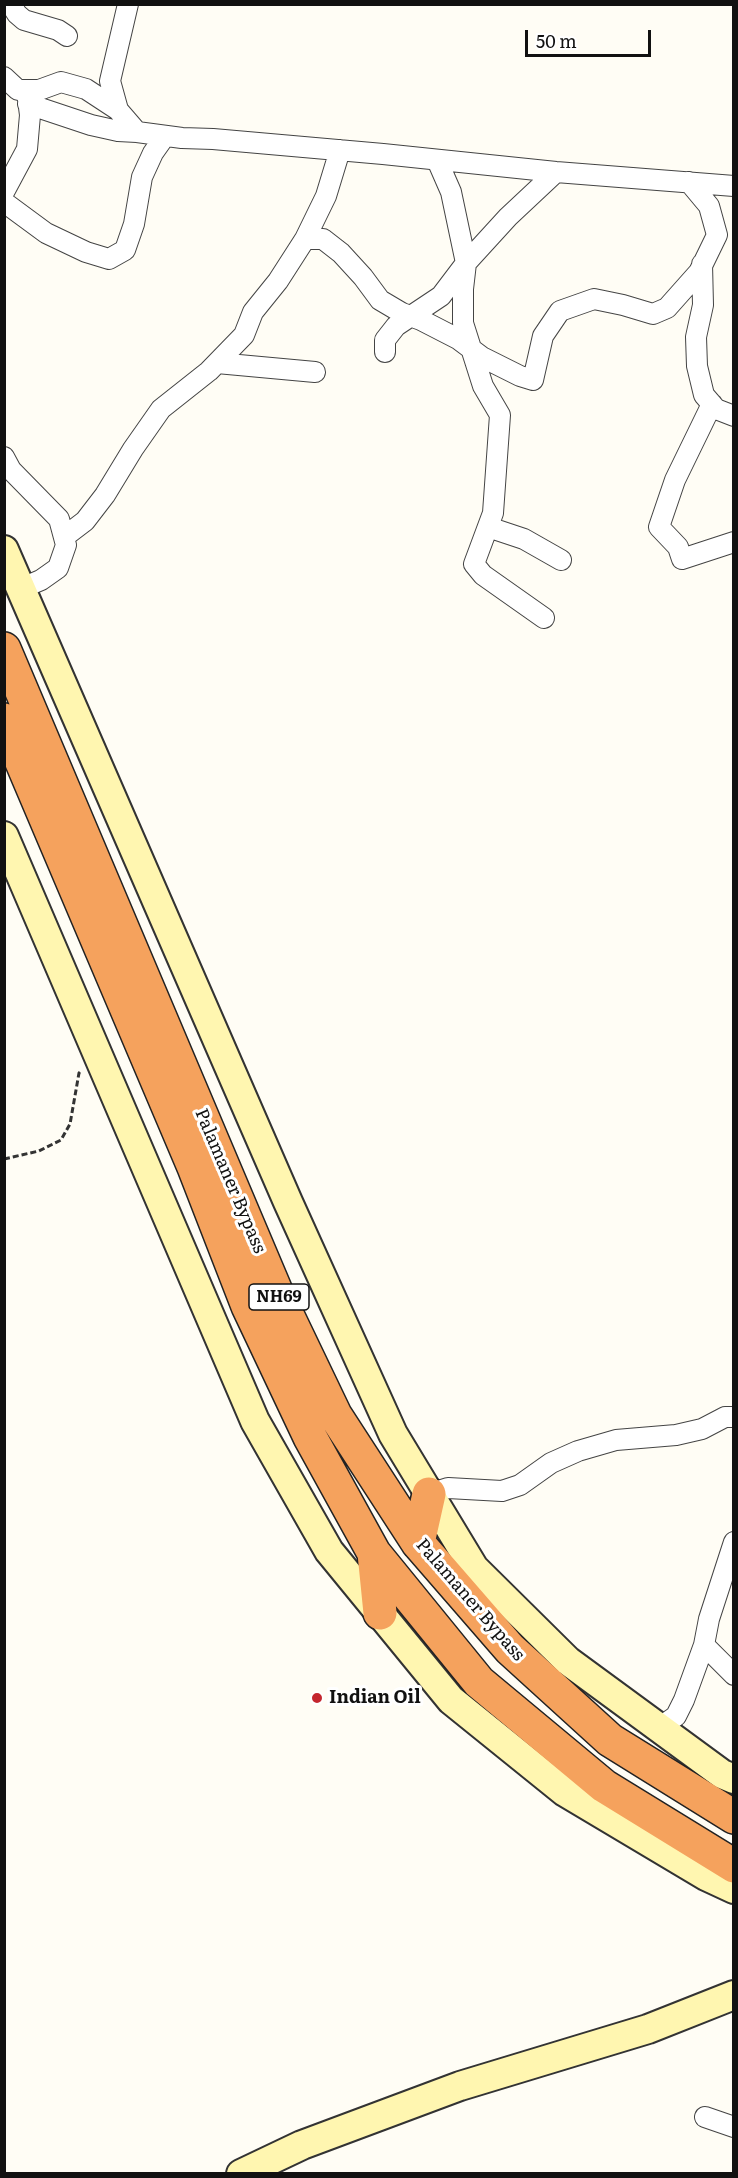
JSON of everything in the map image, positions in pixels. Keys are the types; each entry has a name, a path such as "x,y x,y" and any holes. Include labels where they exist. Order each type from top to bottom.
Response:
{"highway":[{"name":"Palamaner Bypass","path":"4,649 277,1294 335,1416 418,1543 510,1649 610,1740 734,1817"},
{"name":"Palamaner Bypass","path":"4,720 194,1167 248,1306 310,1437 374,1553 479,1682 604,1786 734,1866"},
{"path":"418,1543 429,1494"},
{"path":"374,1553 380,1613"}],"street":[{"path":"118,110 110,81 128,4"},
{"path":"10,11 24,20 36,25 49,26 67,36"},
{"path":"4,77 28,97 91,125 117,131 141,133"},
{"path":"28,97 39,90 61,82 86,89 118,110 141,133 160,143 340,150 556,172 734,186"},
{"path":"4,192 27,148 30,115 28,97"},
{"path":"4,202 46,233 86,252 109,259 125,250 134,224 142,177 160,143"},
{"path":"64,537 85,521 105,495 161,409 217,363 243,335 253,312 278,281 305,239 326,196 340,150"},
{"path":"437,160 451,192 466,263 463,323 483,386 500,415 493,513 474,564 483,575 544,618"},
{"path":"385,352 385,340 396,326 441,296 466,263 508,217 556,172"},
{"path":"305,239 323,239 348,261 380,300 458,339 491,362 533,380 543,336 561,311 594,299 653,314 667,308 699,272 717,235 709,206 689,182"},
{"path":"702,264 703,305 696,337 697,366 704,395 716,409 734,416"},
{"path":"217,363 315,372"},
{"path":"712,404 675,480 659,527 678,547 682,560 734,542"},
{"path":"4,457 11,470 59,519 66,545 58,568 41,580 22,588"},
{"path":"488,527 524,539 561,560"},
{"path":"4,550 393,1434 474,1568 568,1661 722,1774 734,1779"},
{"path":"4,836 255,1421 329,1551 451,1700 565,1792 706,1876 734,1890"},
{"path":"429,1494 448,1488 502,1491 520,1485 551,1463 578,1451 616,1440 676,1435 702,1429 725,1417 734,1417"},
{"path":"659,1728 676,1716 684,1700 704,1645 734,1542"},
{"path":"704,1645 734,1675"},
{"path":"241,2174 302,2145 460,2086 648,2029 734,1995"},
{"path":"705,2117 734,2127"}],"path":[{"path":"4,1160 39,1152 61,1140 70,1124 79,1073 89,1060 99,1056"}],"place":[{"name":"Indian Oil","path":"317,1698"}]}
